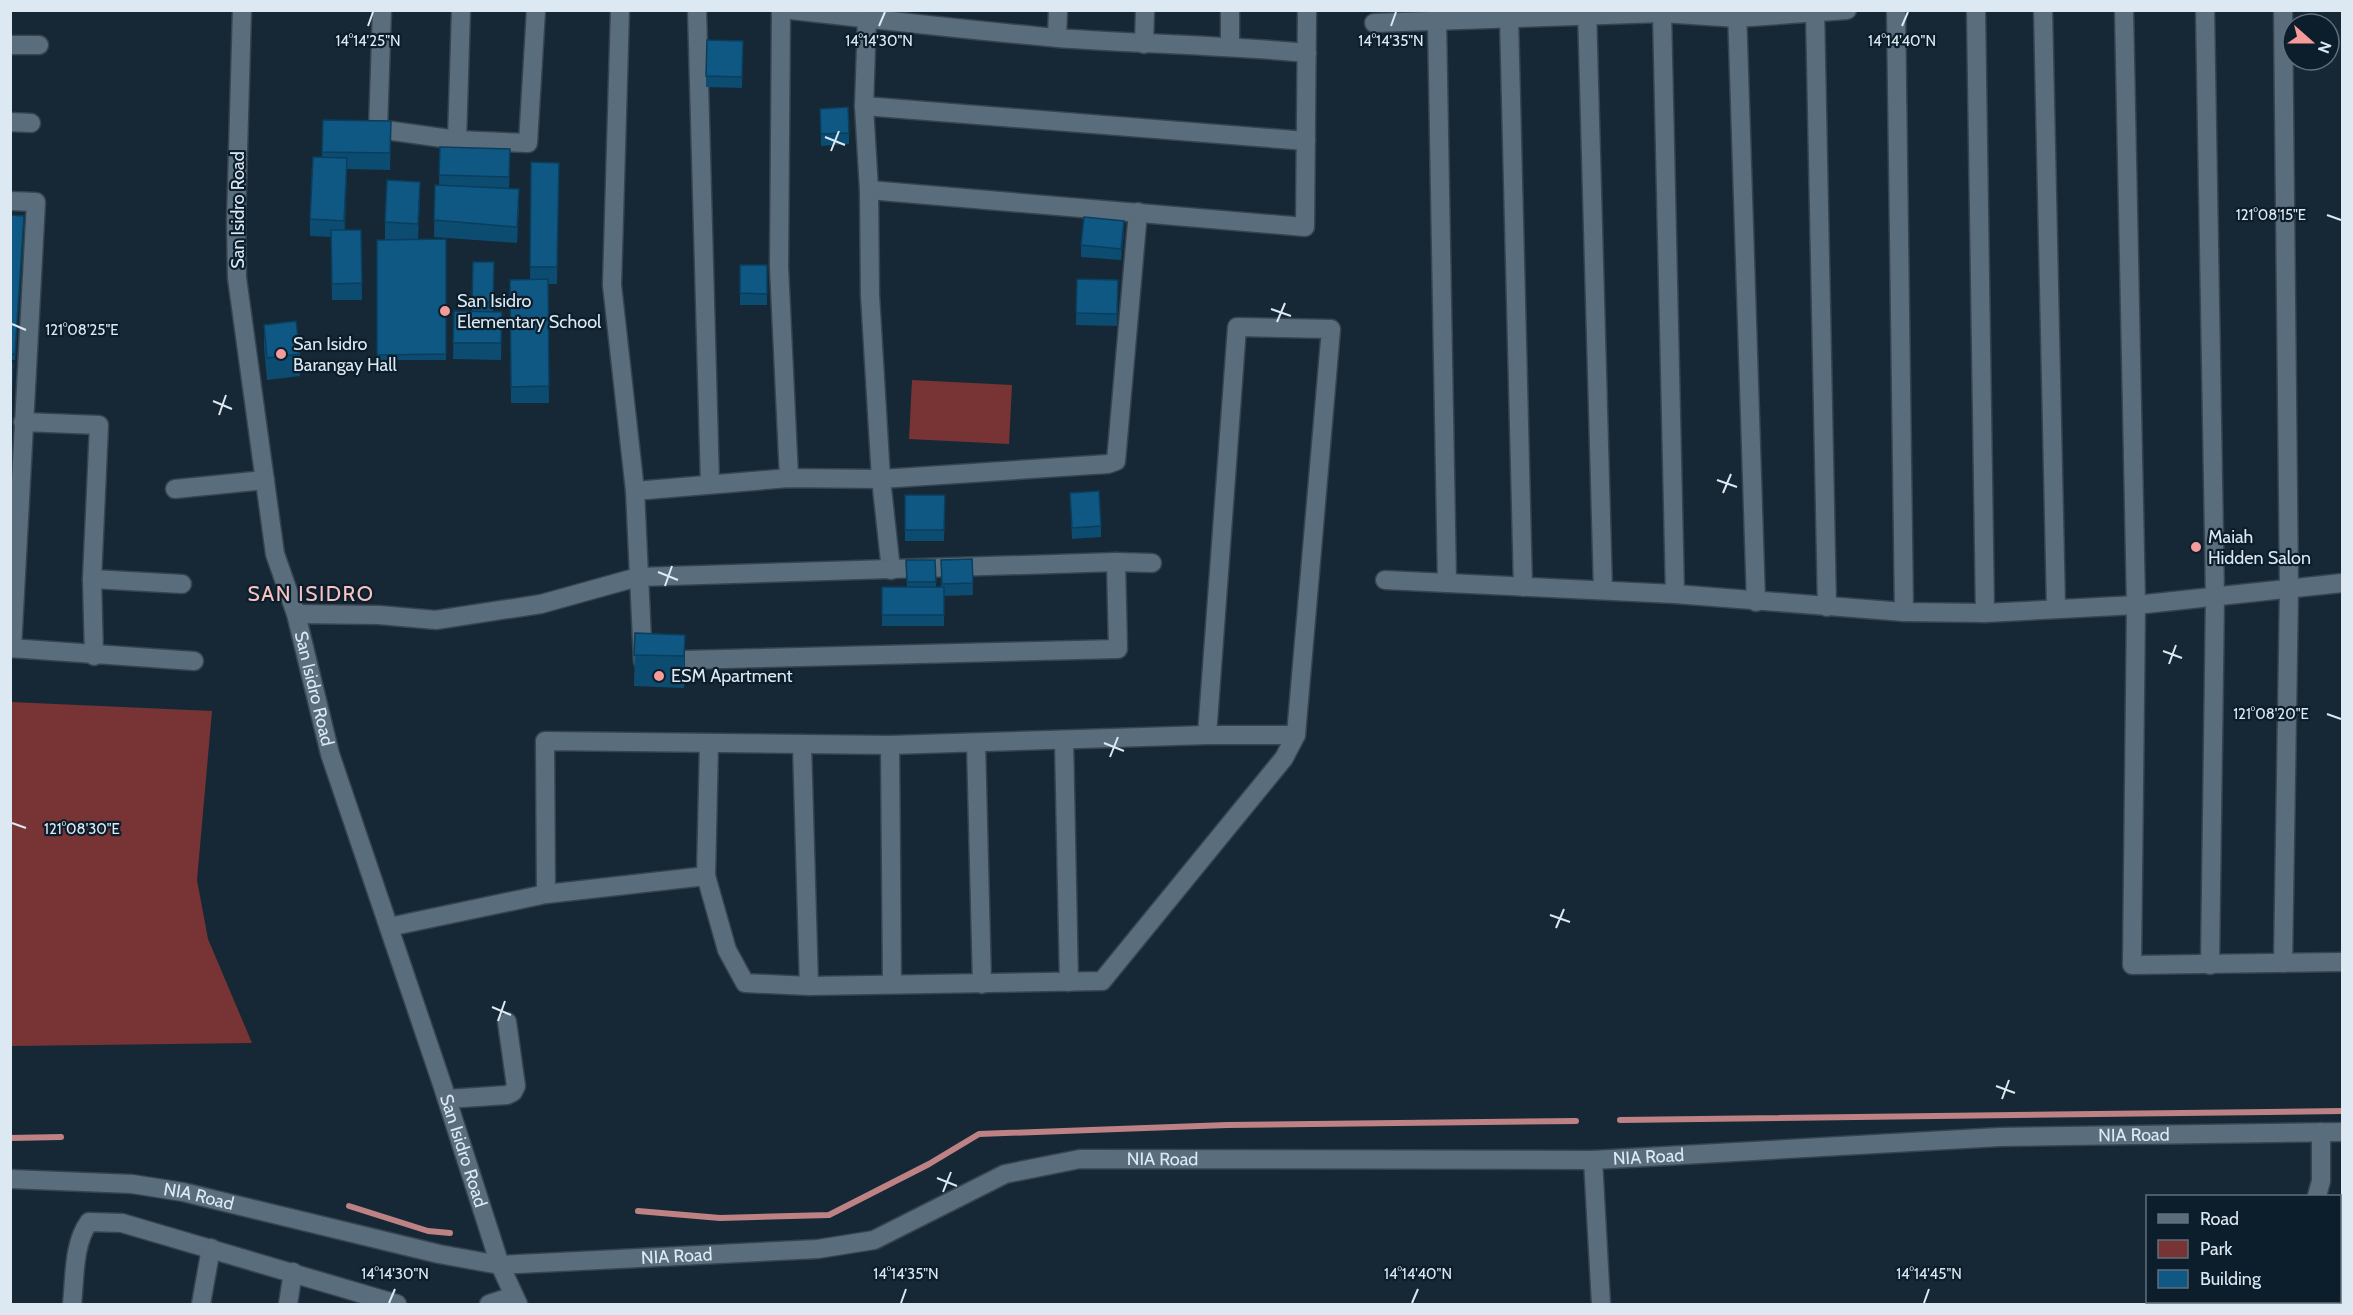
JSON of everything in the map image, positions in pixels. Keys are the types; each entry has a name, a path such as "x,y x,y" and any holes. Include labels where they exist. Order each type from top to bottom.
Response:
{"street":[{"name":"San Isidro Road","path":"242,10 236,221 237,278 275,554 296,614 330,754 447,1099 500,1265 516,1300"},
{"path":"382,10 378,129 457,140 528,144 536,10"},
{"path":"457,140 461,10"},
{"path":"620,10 612,285 636,491 643,661 1118,649 1116,562"},
{"path":"697,10 710,484"},
{"path":"781,10 779,267 789,478"},
{"path":"791,10 1057,38 1144,44 1230,46 1307,53"},
{"path":"1057,38 1058,10"},
{"path":"1144,44 1145,10"},
{"path":"1230,10 1230,46"},
{"path":"869,190 1305,227 1307,10"},
{"path":"1374,23 1588,13 1737,14 1846,10"},
{"path":"1896,10 1904,612"},
{"path":"1976,10 1985,613"},
{"path":"2043,10 2056,608"},
{"path":"2124,10 2136,605 2132,965 2343,962"},
{"path":"2205,10 2215,597 2210,965"},
{"path":"2283,10 2289,590 2283,963"},
{"path":"1815,12 1827,607"},
{"path":"1588,13 1603,590"},
{"path":"1662,13 1675,594"},
{"path":"1737,14 1756,602"},
{"path":"867,18 864,106 869,190 870,295 881,479 891,570"},
{"path":"1509,18 1523,587"},
{"path":"1437,21 1447,583"},
{"path":"10,45 39,45"},
{"path":"864,106 1306,141"},
{"path":"10,122 31,123"},
{"path":"10,201 36,202 11,648 94,656 194,661"},
{"path":"636,491 789,478 881,479 1108,464 1116,461 1138,212"},
{"path":"709,743 706,876 727,950 746,983 810,986 1102,981 1284,758 1296,735 1331,329 1236,327 1207,735"},
{"path":"23,422 99,425 92,579 94,656"},
{"path":"175,489 265,480"},
{"path":"296,614 380,615 436,620 541,604 638,577 1116,562 1152,563"},
{"path":"92,579 182,584"},
{"path":"1385,580 1675,594 1904,612 1985,613 2136,605 2343,583"},
{"path":"546,894 545,741 890,746 1207,735 1296,735"},
{"path":"1064,741 1069,982"},
{"path":"976,743 982,984"},
{"path":"802,744 810,986"},
{"path":"890,746 892,983"},
{"path":"389,927 546,894 706,876"},
{"path":"447,1099 507,1095 513,1092 516,1086 507,1022"},
{"path":"2318,1195 2321,1181 2321,1132"},
{"name":"NIA Road","path":"10,1179 132,1184 183,1192 439,1254 500,1265 818,1249 874,1240 1005,1174 1080,1159 1593,1160 2000,1137 2343,1132"},
{"path":"1593,1160 1602,1305"},
{"path":"72,1305 78,1248 82,1232 89,1222 123,1223 292,1272 376,1302 397,1305"},
{"path":"201,1305 211,1248"},
{"path":"288,1305 292,1272"},
{"path":"489,1305 516,1300"}],"green space":[{"path":"912,380 1012,385 1009,444 909,439"},
{"path":"11,702 212,711 197,880 208,939 252,1043 11,1046"}],"building":[{"path":"707,40 743,41 742,77 706,76"},
{"path":"848,107 849,133 821,134 820,109"},
{"path":"323,120 391,121 390,153 322,152"},
{"path":"440,147 510,149 509,177 439,175"},
{"path":"313,157 347,158 344,221 310,219"},
{"path":"531,162 559,163 557,267 530,267"},
{"path":"387,180 420,182 418,224 385,222"},
{"path":"435,185 519,189 517,227 434,220"},
{"path":"10,215 24,216 15,354 10,354"},
{"path":"1084,217 1124,221 1121,249 1081,245"},
{"path":"331,230 361,230 362,283 332,284"},
{"path":"446,239 446,354 377,355 377,240"},
{"path":"473,262 494,262 493,302 472,302"},
{"path":"740,265 767,265 767,294 740,293"},
{"path":"548,279 549,386 511,387 510,280"},
{"path":"1077,279 1118,280 1117,314 1076,313"},
{"path":"454,311 502,312 501,343 453,343"},
{"path":"296,321 300,354 267,358 264,325"},
{"path":"10,364 13,364 10,414"},
{"path":"1099,491 1101,526 1072,528 1070,493"},
{"path":"905,495 945,495 944,530 905,530"},
{"path":"972,559 973,583 942,584 941,560"},
{"path":"906,560 935,560 936,582 907,582"},
{"path":"882,587 944,587 944,615 882,615"},
{"path":"635,633 685,635 684,656 634,655"}],"waterway":[{"path":"1620,1120 2342,1111"},
{"path":"638,1211 720,1218 829,1215 929,1164 979,1134 1227,1125 1576,1121"},
{"path":"10,1138 61,1137"},
{"path":"349,1206 428,1231 450,1233"}],"place":[{"name":"San Isidro Elementary School","path":"445,311"},
{"name":"San Isidro Barangay Hall","path":"281,354"},
{"name":"Maiah Hidden Salon","path":"2196,547"},
{"name":"ESM Apartment","path":"659,676"}],"district":[{"name":"SAN ISIDRO","path":"311,593"}]}
